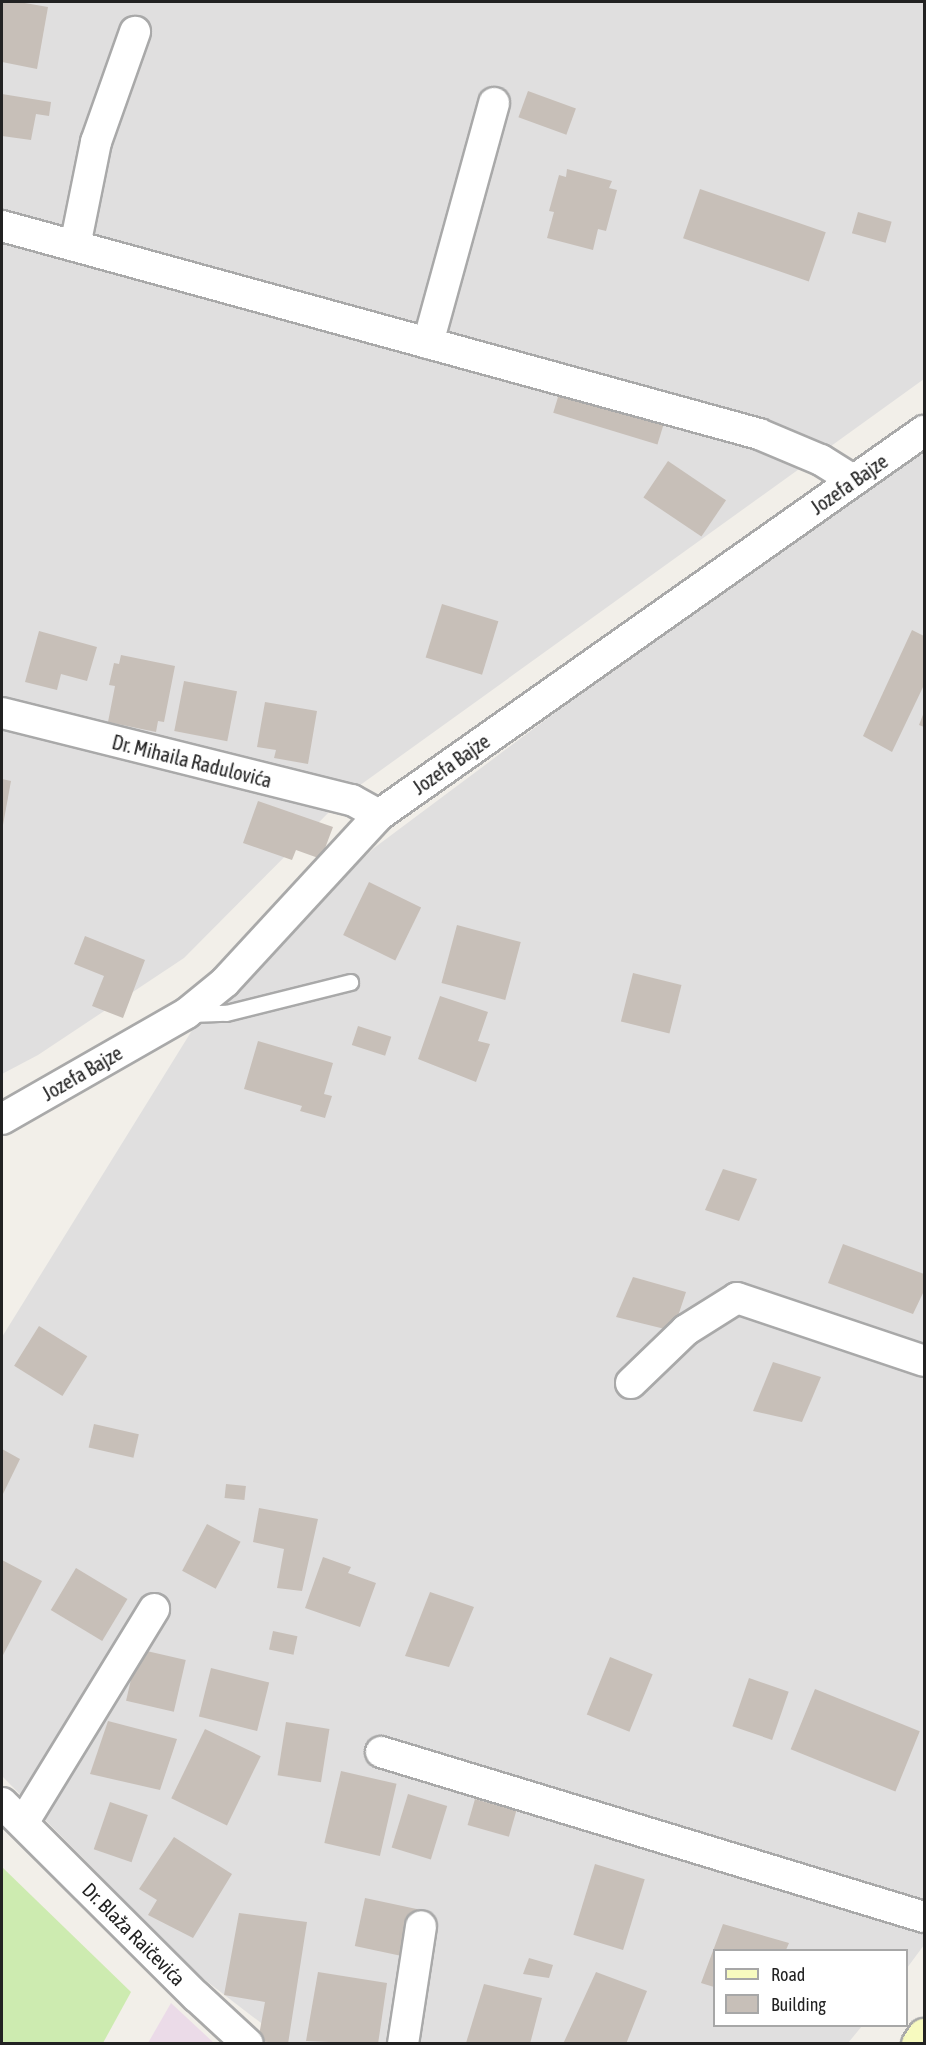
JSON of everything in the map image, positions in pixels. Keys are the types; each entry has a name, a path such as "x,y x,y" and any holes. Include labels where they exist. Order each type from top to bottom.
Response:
{"main road":[{"path":"918,2043 924,2034"}],"street":[{"path":"75,246 96,142 135,32"},
{"path":"428,343 494,103"},
{"path":"2,226 759,434 821,460 854,480"},
{"name":"Jozefa Bajze","path":"2,1119 187,1013 225,982 379,814 924,431"},
{"name":"Dr. Mihaila Radulovića","path":"2,712 352,800 379,814"},
{"path":"631,1383 686,1330 737,1298 924,1361"},
{"path":"23,1823 154,1609"},
{"path":"381,1752 924,1917"},
{"name":"Dr. Blaža Raičevića","path":"2,1803 197,1997 248,2043"},
{"path":"403,2043 421,1926"}],"lane":[{"path":"187,1013 226,1013 350,982"}],"shaded area":[{"path":"2,2 924,2 924,379 345,796 184,958 38,1055 2,1074"},
{"path":"924,437 924,1945 908,1967 908,1949 713,1949 713,2027 861,2027 848,2043 287,2043 196,1973 2,1776 2,1337 204,1011 374,848"},
{"path":"171,2003 214,2043 148,2043"}],"green space":[{"path":"2,1867 131,1992 103,2043 2,2043"}],"building":[{"path":"2,2 19,2 48,7 37,69 2,62"},
{"path":"528,91 576,108 566,135 518,117"},
{"path":"2,94 51,102 49,116 36,114 31,140 2,136"},
{"path":"567,169 612,181 609,188 617,190 606,231 598,229 593,250 547,238 554,212 549,211 559,175 566,177"},
{"path":"700,189 826,232 809,281 683,238"},
{"path":"858,212 892,222 886,243 852,233"},
{"path":"562,384 666,416 657,445 553,413"},
{"path":"668,461 726,500 701,537 643,497"},
{"path":"442,604 498,621 482,675 426,658"},
{"path":"912,630 924,636 924,685 892,752 863,736"},
{"path":"39,631 97,647 87,681 61,674 57,690 25,682"},
{"path":"121,655 175,666 164,722 158,721 156,732 108,722 115,686 109,685 114,663 119,664"},
{"path":"184,681 237,691 227,741 174,731"},
{"path":"265,702 317,711 308,764 274,758 276,750 257,747"},
{"path":"924,712 924,727 919,725"},
{"path":"2,779 11,781 3,825 2,825"},
{"path":"258,801 333,827 321,859 296,850 292,860 243,843"},
{"path":"369,882 421,907 395,960 343,935"},
{"path":"457,925 521,942 505,1000 441,983"},
{"path":"85,936 145,960 123,1018 92,1006 104,976 74,964"},
{"path":"633,973 682,985 669,1034 621,1022"},
{"path":"440,996 488,1012 478,1041 490,1044 476,1082 418,1059"},
{"path":"358,1026 391,1037 385,1056 352,1045"},
{"path":"258,1041 333,1063 324,1094 332,1096 325,1118 300,1111 302,1106 244,1089"},
{"path":"723,1169 757,1179 739,1221 705,1210"},
{"path":"843,1244 924,1274 924,1291 913,1314 828,1283"},
{"path":"633,1277 686,1292 673,1331 616,1317"},
{"path":"39,1326 87,1356 62,1396 14,1366"},
{"path":"773,1362 821,1377 802,1422 753,1411"},
{"path":"94,1424 139,1434 133,1458 89,1447"},
{"path":"2,1449 20,1459 2,1496"},
{"path":"226,1484 246,1486 244,1500 225,1498"},
{"path":"259,1508 318,1519 302,1591 277,1588 284,1549 253,1542"},
{"path":"207,1524 241,1542 216,1589 182,1571"},
{"path":"323,1557 351,1567 348,1573 376,1583 360,1627 305,1608"},
{"path":"2,1560 42,1581 2,1657"},
{"path":"76,1568 127,1599 102,1641 51,1610"},
{"path":"430,1592 474,1607 449,1667 405,1656"},
{"path":"273,1631 297,1636 294,1655 269,1650"},
{"path":"138,1649 186,1660 174,1712 126,1701"},
{"path":"610,1657 653,1674 629,1732 587,1714"},
{"path":"211,1668 269,1683 257,1731 199,1717"},
{"path":"749,1678 789,1692 772,1740 732,1726"},
{"path":"815,1689 920,1731 895,1792 791,1749"},
{"path":"108,1721 177,1739 160,1790 90,1774"},
{"path":"286,1722 329,1729 321,1782 278,1775"},
{"path":"205,1729 261,1756 227,1825 171,1798"},
{"path":"341,1771 397,1784 380,1856 324,1843"},
{"path":"408,1794 447,1806 431,1860 392,1848"},
{"path":"475,1799 516,1811 509,1837 468,1825"},
{"path":"110,1802 148,1815 132,1862 94,1849"},
{"path":"174,1837 232,1874 193,1938 148,1915 157,1900 139,1889"},
{"path":"595,1864 645,1879 623,1950 573,1935"},
{"path":"365,1898 418,1909 408,1957 355,1946"},
{"path":"239,1913 307,1922 288,2044 258,2041 265,2002 224,1995"},
{"path":"723,1924 789,1943 786,1949 714,1949"},
{"path":"713,1951 713,1987 701,1983"},
{"path":"529,1958 553,1965 549,1978 523,1974"},
{"path":"318,1972 387,1983 378,2044 306,2041"},
{"path":"596,1972 647,1991 626,2044 563,2044"},
{"path":"484,1984 542,1998 530,2044 466,2043"}]}
